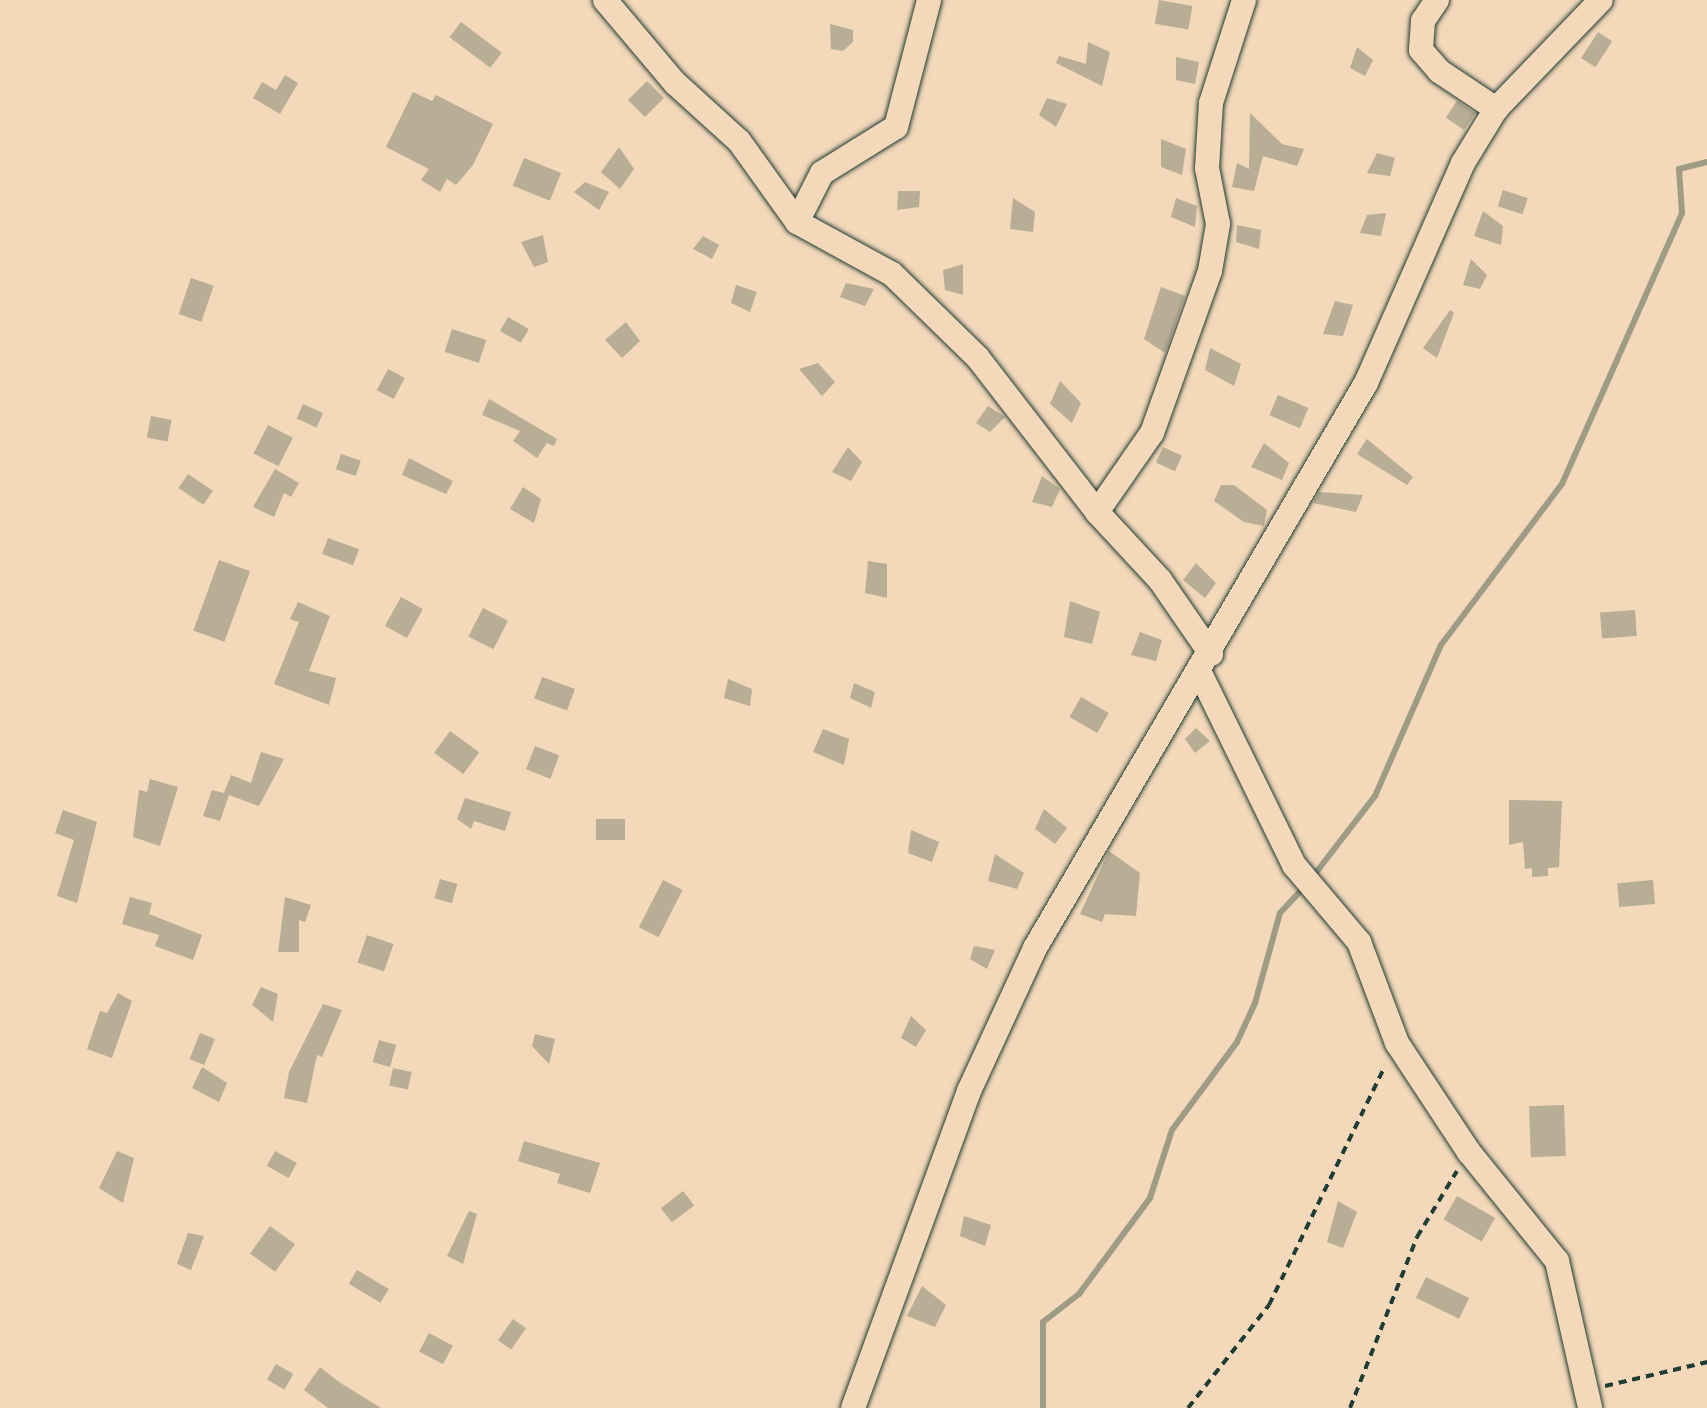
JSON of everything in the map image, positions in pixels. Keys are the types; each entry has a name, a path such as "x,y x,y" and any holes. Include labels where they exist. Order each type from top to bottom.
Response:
{"street":[{"path":"605,0 675,83 739,141 797,222 868,258 912,292 1013,399 1097,512 1160,580 1205,663 1294,865 1319,889 1359,942 1397,1043 1469,1152 1557,1261 1588,1399"},
{"path":"797,222 822,173 896,127 929,0"},
{"path":"1097,512 1152,433 1210,271 1218,224 1207,168 1211,103 1244,0"},
{"path":"1437,0 1423,21 1421,50 1439,71 1496,109"},
{"path":"853,1408 998,1021 1130,775 1205,663 1366,383 1458,173 1496,109 1601,0"}],"path":[{"path":"1188,1408 1269,1305 1397,1043"},
{"path":"1350,1408 1417,1237 1469,1152"},
{"path":"1588,1399 1707,1362"}],"building":[{"path":"1159,0 1192,6 1188,30 1155,24"},
{"path":"461,22 502,53 490,68 450,37"},
{"path":"830,24 853,30 853,42 843,51 831,49"},
{"path":"1598,32 1612,41 1595,67 1581,58"},
{"path":"1088,42 1110,52 1102,86 1056,63 1059,56 1086,64"},
{"path":"1357,47 1373,60 1365,76 1350,68"},
{"path":"1176,57 1199,62 1195,84 1176,80"},
{"path":"285,75 298,83 280,114 253,98 262,82 276,90"},
{"path":"647,81 664,98 645,117 628,100"},
{"path":"413,92 432,101 436,95 493,124 473,165 456,185 447,179 440,192 421,180 429,169 386,147"},
{"path":"1047,98 1067,104 1056,127 1039,115"},
{"path":"1457,101 1475,113 1464,130 1446,118"},
{"path":"1250,113 1282,144 1304,149 1297,166 1263,156 1254,191 1232,187 1237,163 1249,169"},
{"path":"1161,139 1186,149 1182,175 1161,167"},
{"path":"619,147 634,169 620,189 601,172"},
{"path":"1377,153 1395,158 1390,176 1367,173"},
{"path":"524,158 561,173 550,201 513,186"},
{"path":"585,182 609,192 599,210 574,192"},
{"path":"1503,190 1528,198 1522,214 1498,206"},
{"path":"898,191 920,191 919,207 897,210"},
{"path":"1013,198 1035,212 1033,232 1010,229"},
{"path":"1176,198 1197,206 1195,227 1171,217"},
{"path":"1483,211 1503,226 1501,245 1474,236"},
{"path":"1386,213 1381,236 1360,233 1367,215"},
{"path":"1237,225 1261,230 1259,249 1236,242"},
{"path":"543,235 548,262 534,267 521,242"},
{"path":"703,236 719,245 712,259 693,249"},
{"path":"1471,259 1487,275 1480,289 1463,285"},
{"path":"963,264 963,295 945,290 943,270"},
{"path":"191,278 214,286 201,322 179,314"},
{"path":"846,283 874,289 865,306 840,297"},
{"path":"736,285 757,292 750,312 731,303"},
{"path":"1161,287 1185,296 1165,353 1144,339"},
{"path":"1335,301 1353,305 1343,336 1323,334"},
{"path":"1450,310 1454,313 1437,358 1423,348"},
{"path":"508,317 529,329 521,343 500,331"},
{"path":"626,322 640,341 622,358 605,340"},
{"path":"452,329 486,340 479,363 445,352"},
{"path":"1210,348 1241,364 1234,386 1205,370"},
{"path":"818,363 835,382 822,396 799,369"},
{"path":"388,369 405,378 394,399 377,390"},
{"path":"1060,381 1081,403 1072,423 1050,404"},
{"path":"1278,395 1308,408 1300,428 1269,415"},
{"path":"489,399 557,439 554,446 547,443 537,458 513,441 520,431 482,415"},
{"path":"303,404 323,413 317,428 296,419"},
{"path":"988,406 1005,417 990,432 976,423"},
{"path":"151,416 172,420 167,442 147,438"},
{"path":"268,425 293,438 278,466 253,454"},
{"path":"1367,439 1413,477 1407,485 1357,454"},
{"path":"1264,443 1289,463 1282,480 1251,467"},
{"path":"848,447 862,462 851,481 832,472"},
{"path":"1163,447 1182,456 1175,471 1156,462"},
{"path":"341,454 361,461 356,476 336,469"},
{"path":"409,458 453,481 446,494 402,475"},
{"path":"275,469 299,483 291,497 284,493 274,517 253,507"},
{"path":"188,474 213,491 203,505 178,488"},
{"path":"1042,476 1060,489 1052,507 1032,502"},
{"path":"1221,485 1234,485 1267,510 1264,526 1244,522 1214,501"},
{"path":"523,487 541,499 534,523 510,509"},
{"path":"1319,492 1363,495 1356,512 1313,503"},
{"path":"328,538 359,549 353,565 322,554"},
{"path":"219,560 250,571 224,642 193,630"},
{"path":"868,561 887,564 887,598 865,593"},
{"path":"1196,563 1216,583 1205,598 1183,580"},
{"path":"401,597 423,609 407,638 385,626"},
{"path":"1070,601 1100,612 1092,644 1064,637"},
{"path":"298,602 330,616 309,671 336,678 329,705 274,684 299,622 290,619"},
{"path":"483,608 508,621 493,649 468,637"},
{"path":"1635,610 1637,636 1602,638 1600,612"},
{"path":"1140,632 1162,640 1156,661 1131,655"},
{"path":"542,677 575,689 567,711 534,699"},
{"path":"728,679 752,689 750,706 724,698"},
{"path":"854,683 875,692 871,708 850,698"},
{"path":"1081,697 1109,713 1097,733 1070,717"},
{"path":"1196,728 1210,741 1195,753 1185,739"},
{"path":"823,729 849,739 844,765 813,752"},
{"path":"450,731 479,752 463,774 434,753"},
{"path":"535,746 559,755 550,779 526,769"},
{"path":"261,752 284,759 259,806 229,795 220,821 203,816 212,790 224,793 231,775 251,783"},
{"path":"150,779 178,787 160,846 133,837 139,790 147,792"},
{"path":"465,798 511,812 505,831 474,821 471,829 457,819"},
{"path":"1509,800 1562,801 1559,867 1548,868 1548,876 1532,877 1532,868 1525,869 1523,842 1509,845"},
{"path":"1044,809 1067,828 1055,844 1035,829"},
{"path":"63,810 97,822 77,903 57,896 74,840 55,833"},
{"path":"596,819 625,819 625,840 596,840"},
{"path":"911,830 939,842 932,862 908,853"},
{"path":"1109,851 1140,873 1136,916 1105,914 1102,922 1080,914"},
{"path":"995,854 1024,873 1017,889 988,881"},
{"path":"440,879 457,884 452,903 434,898"},
{"path":"663,880 683,890 659,937 639,927"},
{"path":"1653,880 1655,904 1619,907 1617,883"},
{"path":"130,897 152,903 149,914 202,935 193,960 155,946 159,935 122,924"},
{"path":"285,897 311,905 305,922 299,920 299,952 278,952"},
{"path":"367,935 393,944 384,972 358,962"},
{"path":"974,946 995,950 987,969 970,959"},
{"path":"261,987 278,994 273,1022 252,1005"},
{"path":"118,993 132,1001 112,1058 87,1049 100,1011 107,1013"},
{"path":"323,1004 342,1010 322,1057 317,1055 307,1103 284,1098 289,1072"},
{"path":"911,1016 926,1030 916,1047 901,1038"},
{"path":"200,1033 215,1039 204,1065 190,1059"},
{"path":"535,1034 555,1039 549,1064 532,1046"},
{"path":"379,1040 396,1045 390,1067 373,1062"},
{"path":"202,1067 227,1083 219,1102 192,1088"},
{"path":"393,1068 412,1072 408,1090 389,1086"},
{"path":"1564,1105 1566,1156 1531,1157 1529,1106"},
{"path":"524,1141 600,1163 590,1193 557,1183 560,1174 518,1161"},
{"path":"117,1151 134,1158 123,1203 99,1188"},
{"path":"275,1151 297,1163 289,1178 267,1166"},
{"path":"683,1191 694,1205 672,1222 661,1208"},
{"path":"1457,1196 1495,1218 1482,1241 1444,1219"},
{"path":"1338,1201 1357,1212 1343,1248 1327,1242"},
{"path":"469,1211 477,1214 463,1264 447,1256"},
{"path":"964,1216 991,1225 985,1246 960,1236"},
{"path":"270,1226 295,1244 275,1272 250,1254"},
{"path":"188,1233 204,1236 191,1270 177,1264"},
{"path":"357,1270 389,1289 380,1303 349,1284"},
{"path":"1426,1277 1469,1298 1459,1319 1416,1298"},
{"path":"922,1286 946,1305 935,1327 907,1316"},
{"path":"513,1319 526,1328 511,1349 498,1340"},
{"path":"429,1333 453,1346 443,1364 419,1352"},
{"path":"276,1364 293,1374 284,1390 267,1380"},
{"path":"320,1367 381,1408 328,1408 304,1390"}],"waterway":[{"path":"1311,879 1375,796 1441,645 1562,484 1682,213 1679,169 1707,162"},
{"path":"1043,1408 1043,1322 1079,1294 1150,1198 1172,1130 1237,1042 1255,1003 1280,913 1304,887"}]}
